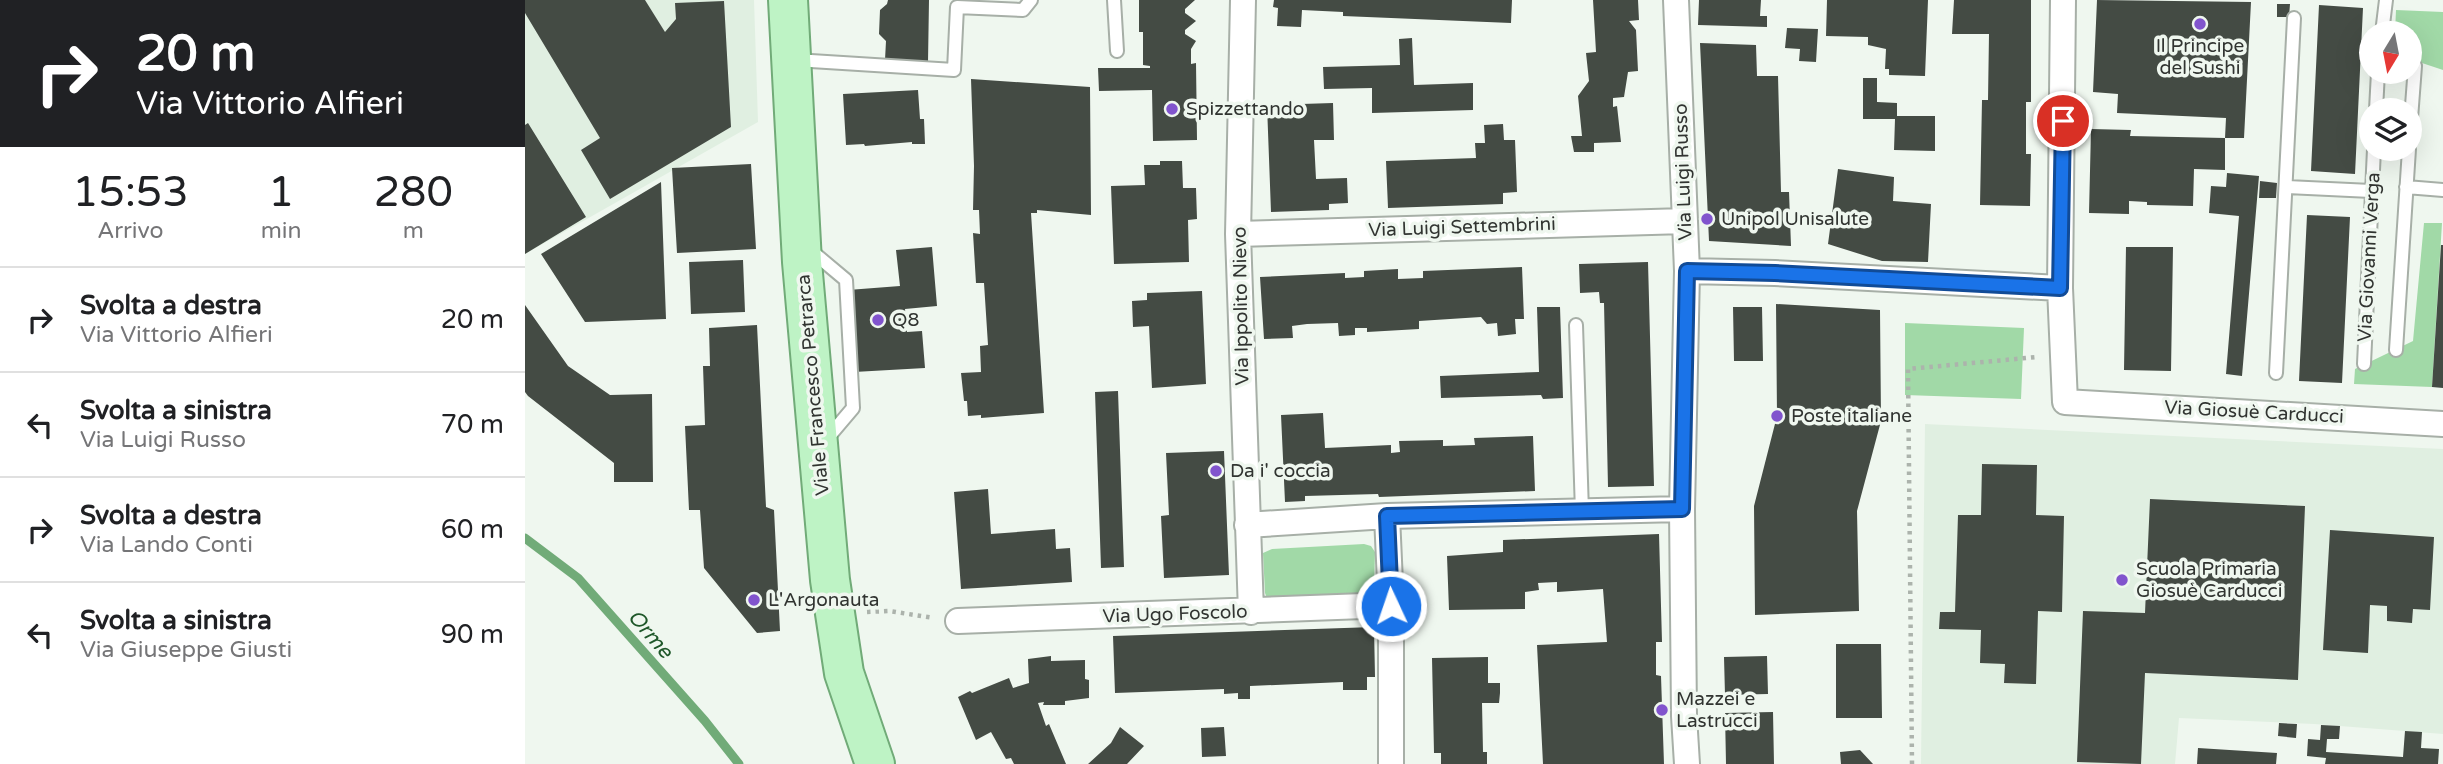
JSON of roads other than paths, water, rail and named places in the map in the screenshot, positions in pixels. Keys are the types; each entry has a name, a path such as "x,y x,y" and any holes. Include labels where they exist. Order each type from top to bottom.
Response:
{"main road":[{"name":"Viale Francesco Petrarca","path":"788,0 801,243 829,580 844,673 875,764"}],"street":[{"name":"Via Ippolito Nievo","path":"1243,0 1238,233 1251,612"},
{"name":"Via Luigi Russo","path":"1676,0 1687,271 1682,509 1687,764"},
{"path":"1687,271 1801,274 2060,288 2063,0"},
{"name":"Via Luigi Settembrini","path":"1238,233 1685,221"},
{"name":"Via Giosuè Carducci","path":"2060,288 2064,401 2443,424"},
{"path":"1247,525 1387,516 1682,509"},
{"path":"1387,516 1391,606 1391,764"},
{"name":"Via Ugo Foscolo","path":"958,621 1391,606"}],"lane":[{"path":"791,60 954,70 957,7 1023,10 1031,0"},
{"path":"1114,0 1117,51"},
{"path":"2383,21 2386,0"},
{"path":"2276,373 2294,18"},
{"name":"Via Giovanni Verga","path":"2364,365 2373,161"},
{"path":"2396,350 2408,161"},
{"path":"2287,187 2371,191"},
{"path":"2406,187 2443,191"},
{"path":"1576,326 1582,512"}],"waterway":[{"name":"Orme","path":"525,538 578,578 705,721 739,764"}],"place":[{"name":"Il Principe del Sushi","path":"2200,24"},
{"name":"Spizzettando","path":"1172,109"},
{"name":"Unipol Unisalute","path":"1707,219"},
{"name":"Q8","path":"878,320"},
{"name":"Poste italiane","path":"1777,416"},
{"name":"Da i' coccia","path":"1216,471"},
{"name":"Scuola Primaria Giosuè Carducci","path":"2122,580"},
{"name":"L'Argonauta","path":"754,600"},
{"name":"Mazzei e Lastrucci","path":"1662,710"}]}
